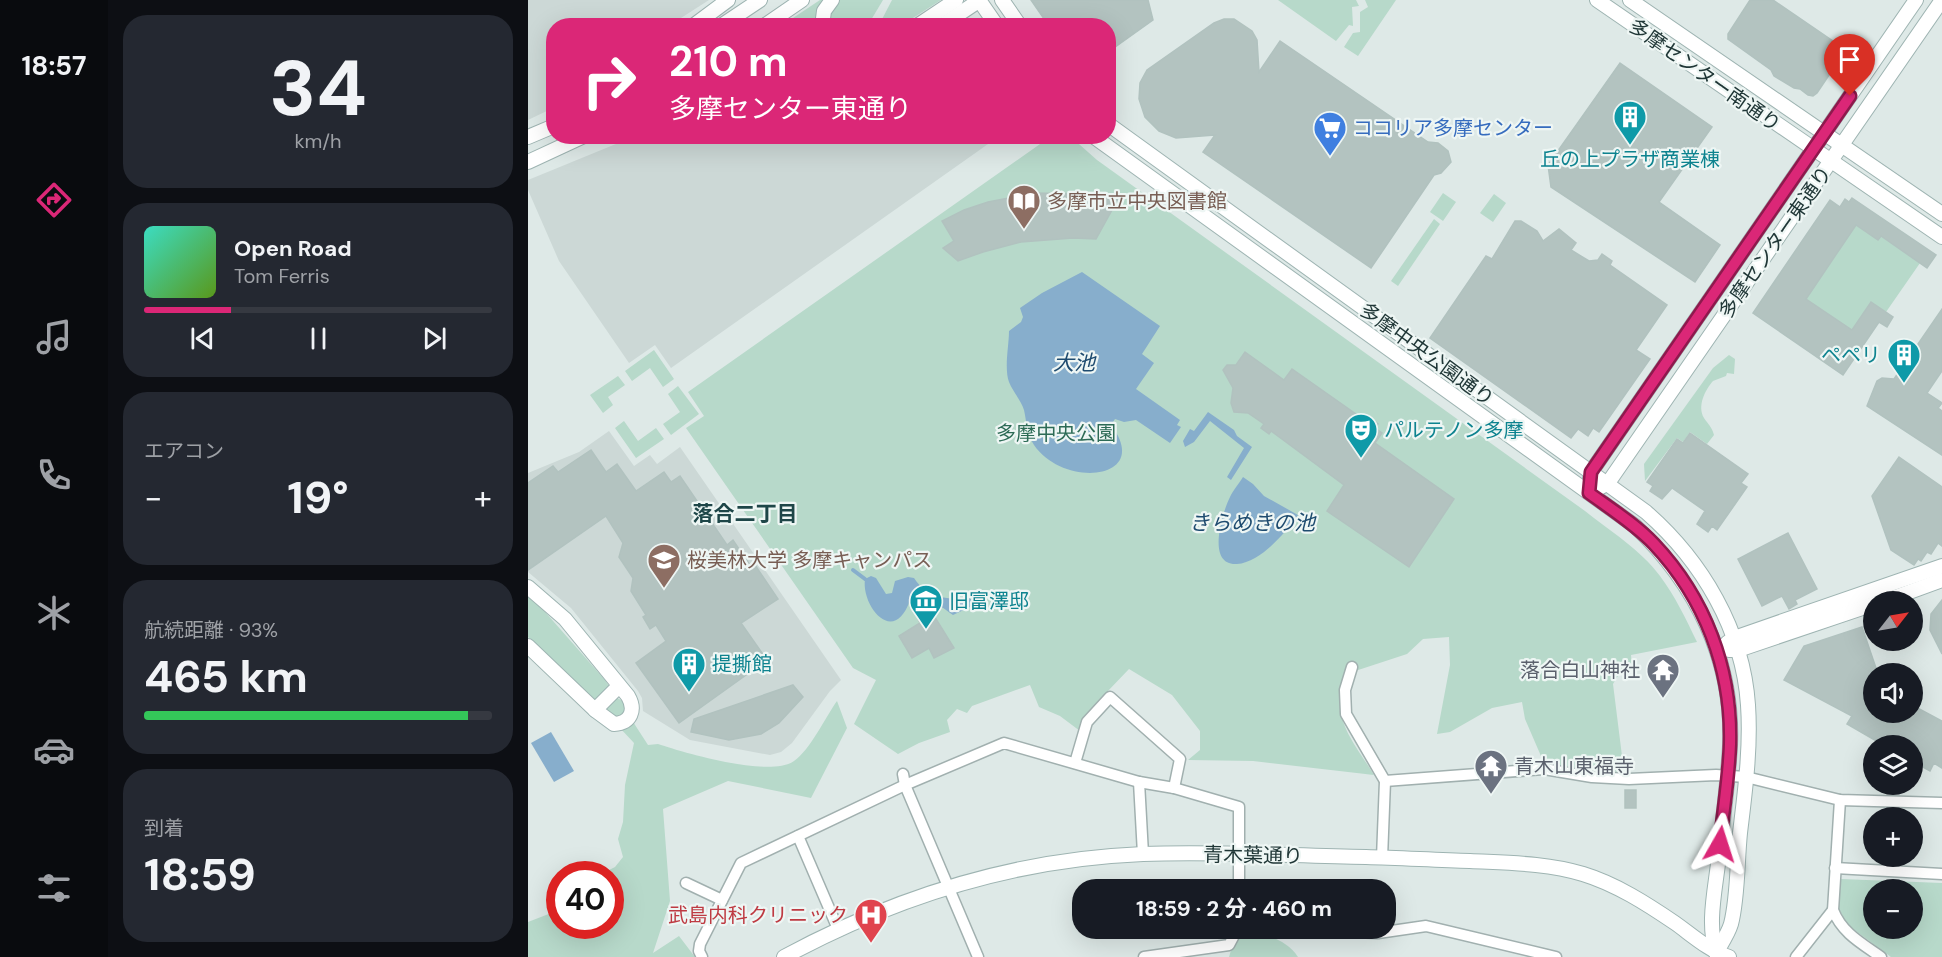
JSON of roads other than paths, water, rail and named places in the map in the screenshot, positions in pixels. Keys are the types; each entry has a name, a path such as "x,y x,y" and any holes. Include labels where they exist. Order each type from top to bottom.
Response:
{"street":[{"path":"704,18 728,0"},
{"path":"733,18 760,0"},
{"path":"776,18 802,0"},
{"path":"823,18 824,11 832,0"},
{"path":"929,18 956,0"},
{"path":"954,18 980,0 992,18"},
{"path":"1002,0 1014,18"},
{"name":"多摩センター南通り","path":"1597,0 1830,161"},
{"name":"多摩センター南通り","path":"1630,0 1841,146"},
{"name":"多摩センター東通り","path":"1589,493 1591,472 1916,0"},
{"name":"多摩センター東通り","path":"1608,483 1936,5"},
{"path":"528,138 546,130"},
{"name":"多摩中央公園通り","path":"1116,130 1608,483 1660,524 1691,559 1711,590 1736,644 1748,704 1749,746 1731,926 1717,956"},
{"path":"528,162 567,144"},
{"name":"多摩中央公園通り","path":"1104,144 1635,526 1676,570 1695,600 1718,650 1729,709 1730,745 1712,924 1717,956"},
{"path":"1841,146 1942,214"},
{"path":"1830,161 1942,237"},
{"path":"1589,493 1608,483"},
{"path":"1736,644 1942,566"},
{"path":"1912,591 1942,580"},
{"path":"528,587 565,619 619,686 632,706 628,720 619,724 609,723 528,646"},
{"path":"1718,650 1863,607"},
{"path":"1352,667 1345,690 1346,714 1385,781 1382,858"},
{"path":"595,710 619,686"},
{"path":"1075,763 1087,722 1110,697 1180,759 1174,788"},
{"path":"702,957 699,951 700,944 741,863 798,836 904,779 1004,743 1139,782 1174,788 1239,807 1239,879"},
{"path":"1385,781 1544,769 1592,777 1629,779 1727,776 1746,777 1840,800 1942,803"},
{"path":"904,779 978,957"},
{"path":"1139,782 1143,854"},
{"path":"1840,800 1833,910 1839,923 1850,935 1881,957"},
{"path":"798,836 838,929"},
{"name":"青木葉通り","path":"784,957 838,929 890,906 949,887 1025,868 1143,854 1239,854 1524,864 1583,874 1630,895 1665,917 1717,956"},
{"path":"1835,868 1942,874"},
{"path":"686,883 722,900"},
{"path":"1796,957 1833,910"},
{"path":"1396,930 1426,926 1556,957"},
{"path":"1144,957 1229,945 1232,939"}],"water":[{"name":"大池","path":"1082,272 1160,326 1142,354 1154,363 1136,389 1180,420 1177,425 1181,427 1170,443 1136,420 1124,422 1115,419 1111,425 1121,443 1121,458 1113,467 1100,472 1083,473 1065,468 1048,459 1031,441 1024,410 1009,382 1007,370 1009,331 1021,322 1023,317 1020,308 1042,293"},
{"path":"1208,412 1234,430 1237,436 1252,447 1231,480 1227,477 1244,448 1210,421 1194,442 1185,447 1183,441 1190,429 1194,431"},
{"name":"きらめきの池","path":"1243,477 1264,496 1298,515 1272,546 1255,558 1237,564 1227,562 1221,556 1219,536 1227,504"},
{"path":"871,576 876,578 886,594 892,593 895,581 908,577 914,578 920,586 937,596 971,599 972,606 953,615 938,604 927,599 916,598 910,600 903,614 896,620 888,621 873,610 868,600 865,579"},
{"path":"551,732 574,771 554,782 531,743"}],"waterway":[{"path":"853,570 865,579"}],"place":[{"name":"丘の上プラザ商業棟","path":"1630,146"},
{"name":"ココリア多摩センター","path":"1330,157"},
{"name":"多摩市立中央図書館","path":"1024,230"},
{"name":"ペペリ","path":"1904,384"},
{"name":"パルテノン多摩","path":"1361,459"},
{"name":"桜美林大学 多摩キャンパス","path":"664,589"},
{"name":"旧富澤邸","path":"926,630"},
{"name":"提撕館","path":"689,693"},
{"name":"落合白山神社","path":"1663,699"},
{"name":"青木山東福寺","path":"1491,795"},
{"name":"武島内科クリニック","path":"871,944"}],"district":[{"name":"落合二丁目","path":"745,514"}],"park label":[{"name":"多摩中央公園","path":"1056,433"}]}
